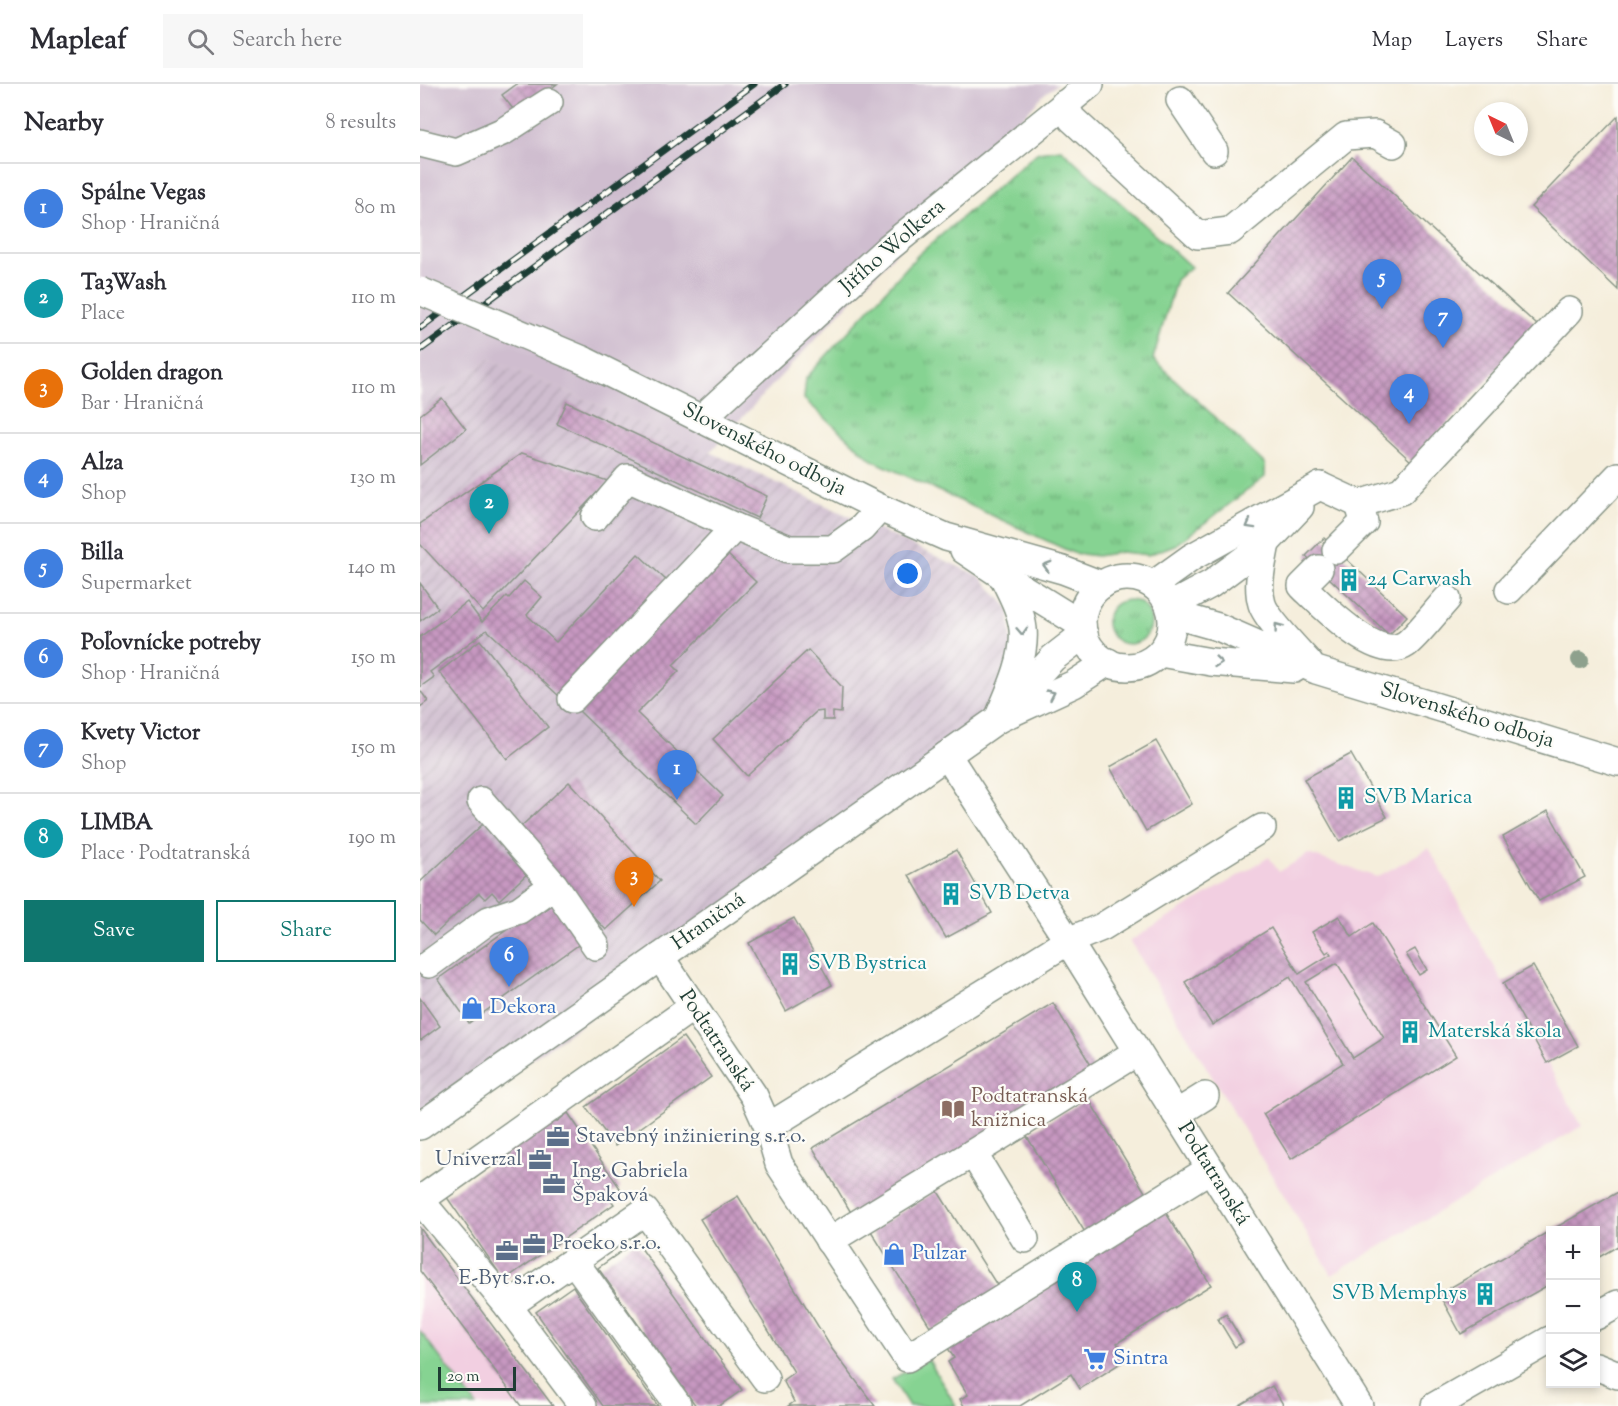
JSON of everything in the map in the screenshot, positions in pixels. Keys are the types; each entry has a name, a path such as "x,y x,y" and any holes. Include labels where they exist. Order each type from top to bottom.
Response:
{"street":[{"name":"Jiřího Wolkera","path":"702,418 888,248 1090,84"},
{"path":"1180,100 1214,151"},
{"path":"420,143 456,152 504,130 549,102"},
{"path":"1064,104 1072,119 1198,235 1230,231 1346,136 1375,134 1393,144"},
{"name":"Slovenského odboja","path":"420,291 583,360 879,508 946,537 1063,570 1102,585"},
{"path":"1320,486 1359,504 1401,491 1569,311"},
{"path":"1509,590 1618,476"},
{"path":"595,517 628,478 789,549 833,549 862,528 879,508"},
{"path":"1165,601 1211,584 1266,543 1320,486"},
{"path":"1165,601 1192,557 1320,486"},
{"path":"1359,504 1364,522 1302,586 1343,623 1374,644 1386,649 1405,645 1447,599"},
{"path":"572,699 735,527"},
{"name":"Slovenského odboja","path":"946,537 1083,629"},
{"path":"1266,543 1259,586 1262,606 1287,639 1316,670"},
{"path":"998,719 1017,674 1023,633 1017,604 1003,576"},
{"path":"1128,577 1141,579 1165,601 1172,627 1168,641 1160,653 1149,662 1136,666 1108,663 1097,656 1089,646 1083,629 1083,613 1093,592 1102,585 1114,579 1128,577"},
{"name":"Slovenského odboja","path":"1165,601 1316,670 1618,762"},
{"name":"Hraničná","path":"998,719 1053,658 1083,629"},
{"name":"Slovenského odboja","path":"1160,653 1211,662 1316,670"},
{"name":"Hraničná","path":"420,1126 998,719 1074,684 1108,663"},
{"name":"Podtatranská","path":"947,755 1068,941 1359,1406"},
{"path":"481,801 554,885 596,946"},
{"path":"768,1127 1068,941 1102,927 1262,828"},
{"path":"429,964 489,920 519,910 554,885"},
{"name":"Podtatranská","path":"660,957 754,1096 768,1127 780,1164 907,1358 1210,1169"},
{"path":"583,1406 508,1306 420,1200 694,1006"},
{"path":"829,1241 1137,1052"},
{"path":"1176,1114 1205,1096"},
{"path":"973,1153 1025,1239"},
{"path":"508,1306 645,1211 765,1378"},
{"path":"574,1261 677,1404"},
{"path":"1600,1314 1618,1304"},
{"path":"1435,1406 1546,1347"},
{"path":"1600,1368 1618,1375"}],"shaded area":[{"path":"420,84 1058,84 1044,94 710,452 490,359 420,404"},
{"path":"490,359 710,452 981,577 1009,609 1012,656 982,745 420,1137 420,404"},
{"path":"1429,848 1582,1126 1332,1275 1130,941 1269,857 1279,872 1308,854 1377,877"},
{"path":"420,1271 521,1406 420,1406"}],"green space":[{"path":"1061,149 1191,267 1176,280 1153,359 1265,464 1265,477 1177,544 1148,555 1121,552 1097,556 1073,553 872,460 804,399 806,378 918,255 1038,152"},
{"path":"1129,600 1144,607 1151,622 1144,637 1129,644 1114,637 1107,622 1114,607"},
{"path":"420,1331 477,1406 420,1406"},
{"path":"928,1359 956,1406 909,1406 892,1379"}],"building":[{"path":"517,84 557,84 517,114 502,95"},
{"path":"1618,116 1618,290 1531,207"},
{"path":"1352,157 1537,325 1412,462 1228,293"},
{"path":"442,398 466,429 420,465 420,415"},
{"path":"567,402 767,496 757,518 557,424"},
{"path":"522,453 608,481 483,612 420,544 420,524"},
{"name":"24 Carwash","path":"1324,538 1407,616 1389,635 1306,556"},
{"path":"638,554 667,581 559,696 487,630 430,672 434,677 420,687 420,637 467,602 482,622 524,581 542,597 527,615 556,642"},
{"path":"728,555 756,582 673,665 679,671 637,713 723,796 696,824 577,709"},
{"path":"420,583 438,608 420,621"},
{"path":"480,640 548,727 507,759 439,672"},
{"path":"808,650 842,687 841,713 833,712 833,720 823,720 823,711 816,712 747,776 713,739"},
{"path":"420,690 428,701 420,707"},
{"path":"1156,741 1192,804 1146,831 1110,767"},
{"name":"SVB Marica","path":"1351,754 1387,817 1339,841 1304,779"},
{"path":"569,782 660,881 606,930 515,832"},
{"path":"1548,811 1585,877 1539,901 1503,837"},
{"path":"483,824 528,873 499,900 492,892 485,899 479,893 434,935 420,920 420,882"},
{"name":"SVB Detva","path":"956,850 992,913 946,938 909,875"},
{"path":"553,904 581,943 469,1023 438,979 540,906 543,911"},
{"name":"Materská škola","path":"1339,916 1352,937 1373,923 1456,1056 1291,1159 1263,1114 1343,1063 1290,977 1212,1025 1185,982 1271,928 1299,974 1331,954 1329,951 1326,953 1312,932","holes":["1337,963 1384,1038 1353,1058 1306,982"]},
{"name":"SVB Bystrica","path":"794,918 832,985 786,1011 749,943"},
{"path":"1415,949 1427,970 1419,975 1406,954"},
{"path":"1533,966 1578,1046 1547,1063 1503,983"},
{"path":"420,998 440,1026 421,1040 420,1039"},
{"name":"Podtatranská knižnica","path":"1053,1003 1094,1070 853,1216 813,1148"},
{"path":"683,1037 711,1077 615,1146 586,1107"},
{"path":"1088,1098 1151,1202 1089,1239 1026,1135"},
{"path":"568,1113 620,1188 608,1196 614,1204 504,1280 446,1196"},
{"path":"937,1190 1000,1290 933,1331 871,1231"},
{"path":"1618,1192 1618,1246 1600,1257 1600,1226 1558,1226"},
{"path":"738,1196 832,1349 875,1406 788,1406 794,1402 783,1380 794,1372 700,1219"},
{"path":"1161,1205 1211,1285 1117,1343 1127,1359 1080,1389 1071,1374 1020,1406 964,1406 960,1399 968,1395 948,1362 954,1358 943,1340"},
{"path":"420,1228 553,1406 521,1406 420,1271"},
{"name":"SVB Memphys","path":"1546,1233 1546,1286 1461,1334 1439,1294"},
{"path":"636,1241 742,1390 719,1406 696,1406 598,1268"},
{"path":"573,1286 658,1406 603,1406 550,1332 536,1312"},
{"path":"1226,1314 1243,1342 1235,1347 1218,1319"},
{"path":"1272,1386 1284,1406 1238,1406"}],"railway":[{"path":"420,328 754,84"},
{"path":"420,350 785,84"}],"place":[{"name":"Billa","path":"1382,309"},
{"name":"Kvety Victor","path":"1443,348"},
{"name":"Alza","path":"1409,424"},
{"name":"Ta3Wash","path":"489,534"},
{"name":"24 Carwash","path":"1349,580"},
{"name":"SVB Marica","path":"1346,798"},
{"name":"Spálne Vegas","path":"677,800"},
{"name":"SVB Detva","path":"951,894"},
{"name":"Golden dragon","path":"634,907"},
{"name":"SVB Bystrica","path":"790,964"},
{"name":"Poľovnícke potreby","path":"509,987"},
{"name":"Dekora","path":"472,1008"},
{"name":"Materská škola","path":"1410,1032"},
{"name":"Podtatranská knižnica","path":"953,1109"},
{"name":"Stavebný inžiniering s.r.o.","path":"558,1137"},
{"name":"Univerzal","path":"540,1160"},
{"name":"Ing. Gabriela Špaková","path":"554,1184"},
{"name":"Proeko s.r.o.","path":"534,1244"},
{"name":"E-Byt s.r.o.","path":"507,1251"},
{"name":"Pulzar","path":"894,1254"},
{"name":"SVB Memphys","path":"1485,1294"},
{"name":"LIMBA","path":"1077,1312"},
{"name":"Sintra","path":"1095,1359"}]}
